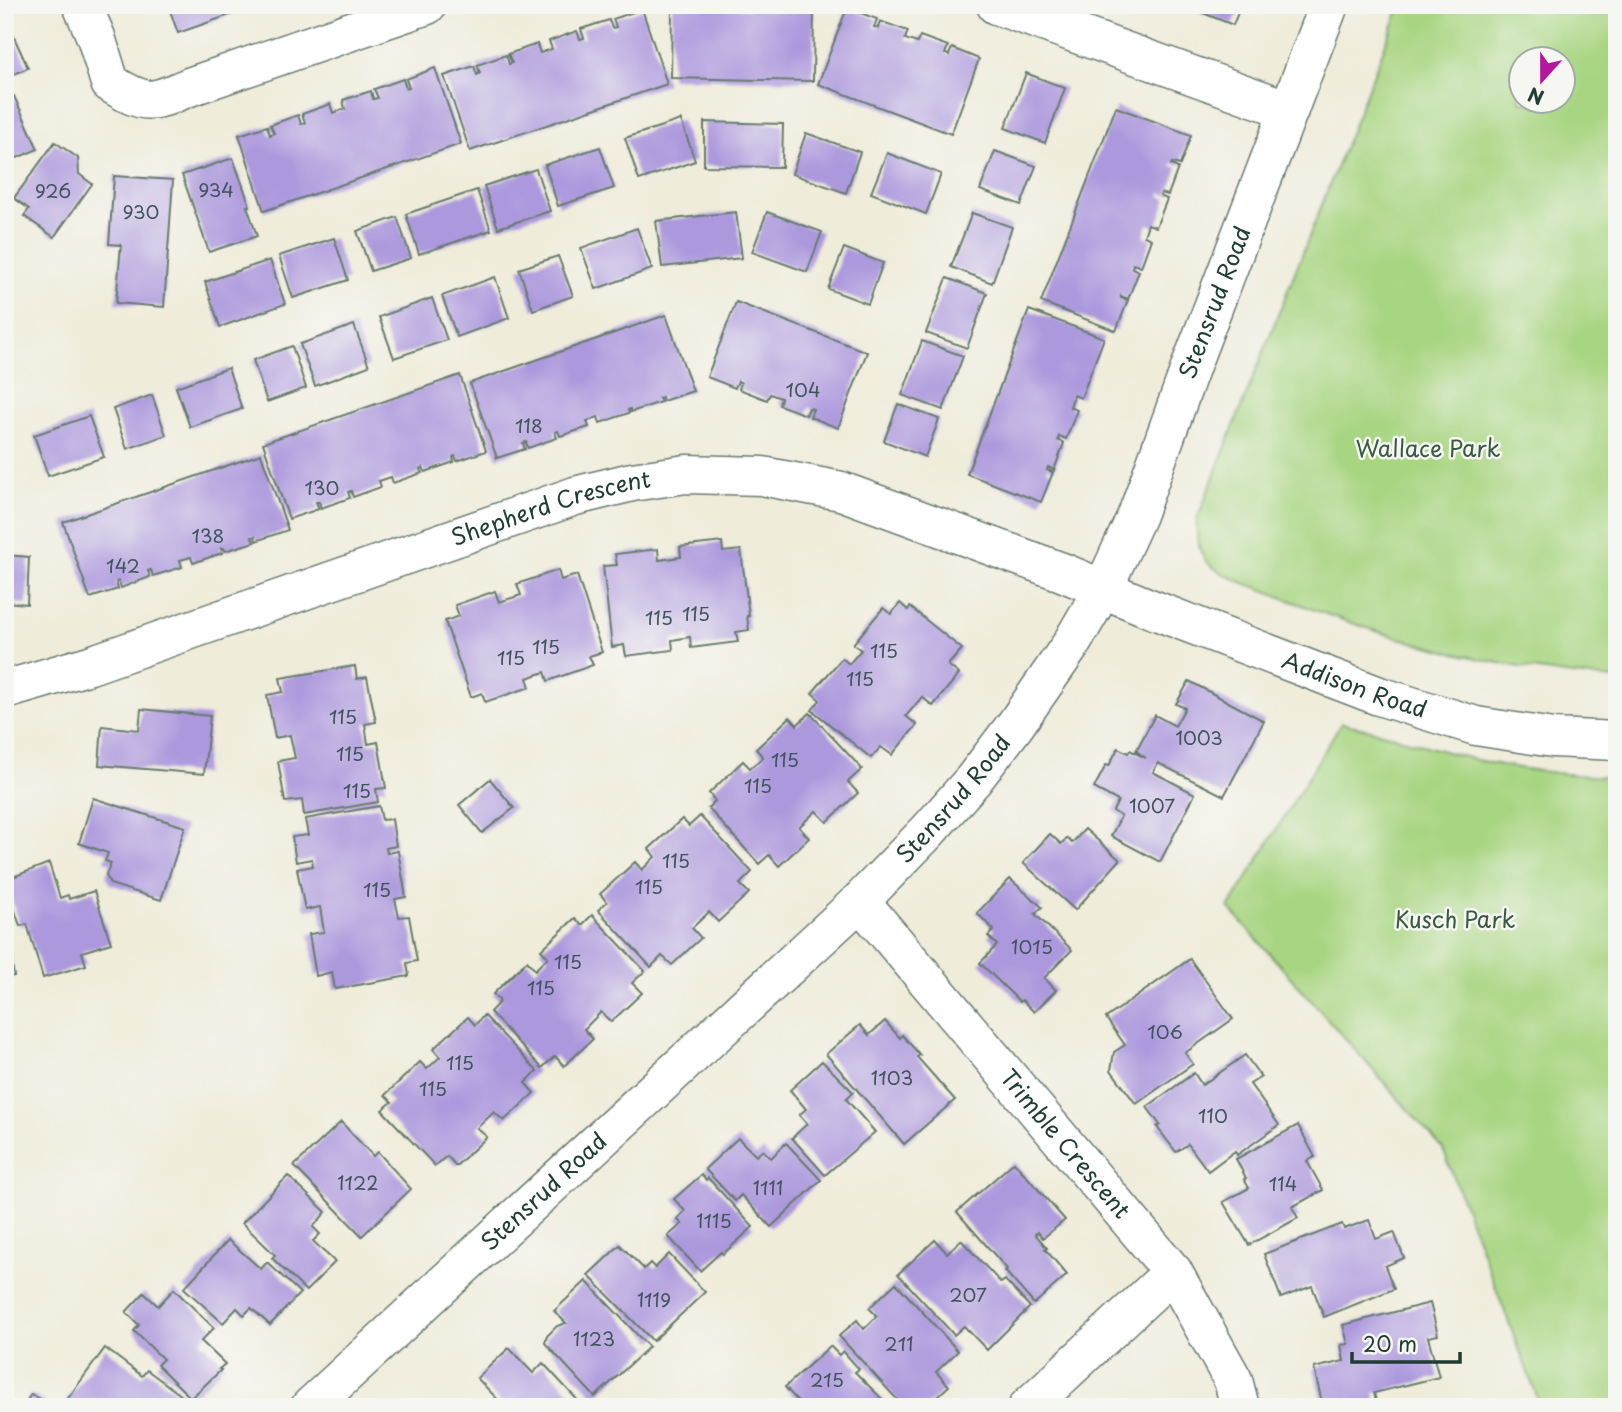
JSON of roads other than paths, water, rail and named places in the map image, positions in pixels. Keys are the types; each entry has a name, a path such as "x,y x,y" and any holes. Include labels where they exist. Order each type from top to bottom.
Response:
{"street":[{"path":"82,5 96,37 110,83 132,97 156,101 427,5"},
{"path":"996,5 1289,110"},
{"name":"Stensrud Road","path":"310,1407 860,901 974,779 1016,724 1070,646 1103,589 1137,515 1193,360 1329,5"},
{"name":"Shepherd Crescent","path":"5,690 90,665 575,496 632,482 686,474 762,476 841,491 1103,589"},
{"name":"Addison Road","path":"1103,589 1379,696 1476,726 1553,738 1617,741"},
{"name":"Trimble Crescent","path":"860,901 1172,1272 1233,1380 1240,1407"},
{"path":"1028,1407 1172,1272"}],"park label":[{"name":"Wallace Park","path":"1428,449"},
{"name":"Kusch Park","path":"1455,920"}]}
